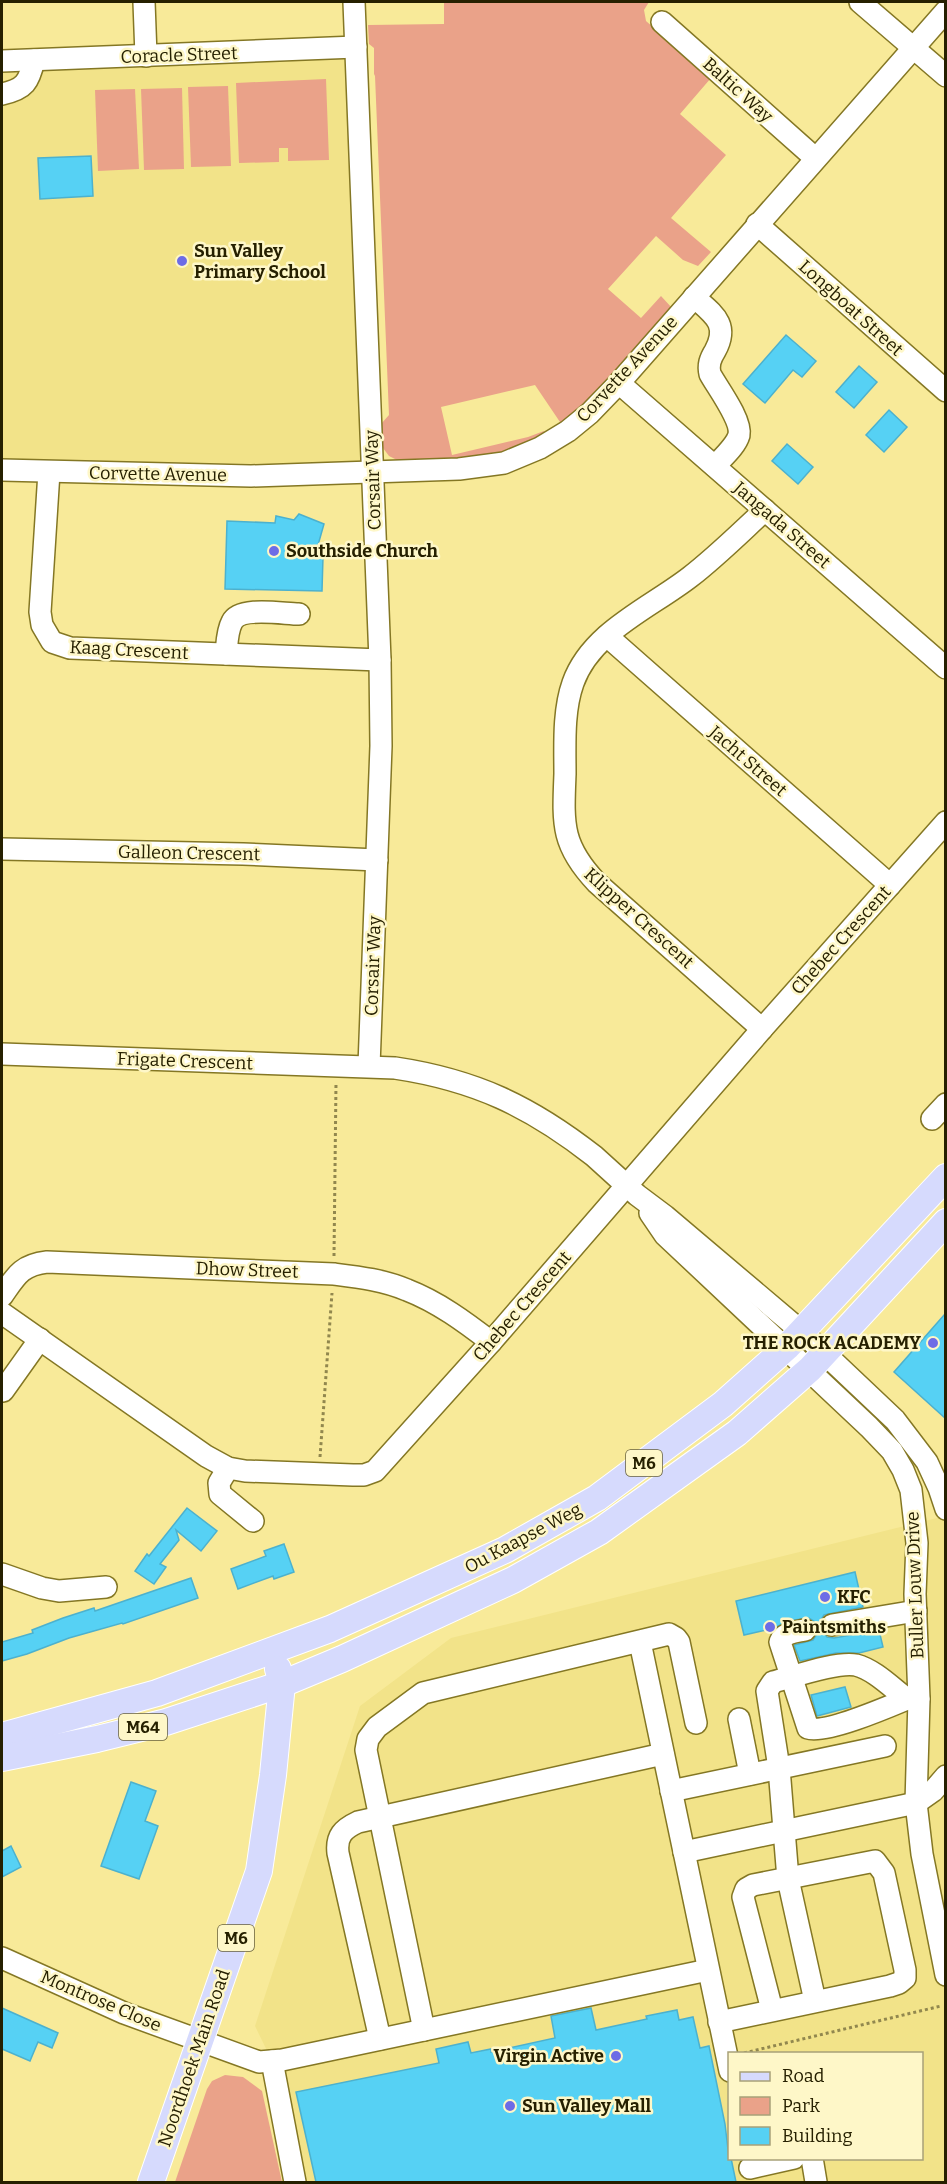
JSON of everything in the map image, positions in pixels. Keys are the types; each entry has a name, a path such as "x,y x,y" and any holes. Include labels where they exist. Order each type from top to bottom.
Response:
{"main road":[{"name":"Ou Kaapse Weg","path":"2,1736 157,1693 330,1629 505,1550 597,1498 723,1404 794,1340 945,1177"},
{"name":"Ou Kaapse Weg","path":"2,1758 97,1739 166,1722 282,1684 352,1655 513,1580 599,1532 737,1433 818,1361 945,1222"},
{"name":"Noordhoek Main Road","path":"151,2182 259,1871 273,1775 282,1684 274,1651"}],"street":[{"path":"144,2 146,56"},
{"name":"Corsair Way","path":"354,2 380,660 381,746 369,1066"},
{"path":"860,2 945,76"},
{"name":"Corvette Avenue","path":"2,470 251,476 459,469 504,463 540,448 568,431 590,413 619,383 945,11"},
{"name":"Baltic Way","path":"662,22 815,158"},
{"name":"Coracle Street","path":"2,61 356,47"},
{"path":"2,94 15,91 24,85 30,78 34,60"},
{"name":"Longboat Street","path":"757,224 945,391"},
{"path":"694,297 714,316 721,328 721,341 712,357 709,369 734,417 739,432 735,442 715,466"},
{"name":"Jangada Street","path":"619,383 945,668"},
{"name":"Kaag Crescent","path":"49,472 40,612 42,625 52,642 70,648 380,660"},
{"name":"Klipper Crescent","path":"762,1029 597,883 580,865 568,843 563,816 568,702 573,683 581,667 607,636 696,572 765,510"},
{"path":"225,654 231,624 238,615 249,612 299,614"},
{"name":"Jacht Street","path":"607,636 890,885"},
{"name":"Chebec Crescent","path":"2,1313 206,1456 228,1468 245,1471 353,1475 364,1475 375,1471 632,1190 762,1029 945,822"},
{"name":"Galleon Crescent","path":"2,849 243,854 377,860"},
{"name":"Frigate Crescent","path":"2,1054 369,1066"},
{"name":"Buller Louw Drive","path":"369,1066 395,1068 448,1078 480,1088 515,1103 559,1129 632,1190 665,1235 818,1361 895,1420 927,1462 939,1488 945,1509"},
{"name":"Dhow Street","path":"2,1296 24,1269 33,1264 47,1262 334,1274 369,1278 406,1289 457,1316 491,1342"},
{"path":"3,1391 40,1339"},
{"name":"Buller Louw Drive","path":"818,1361 869,1426 892,1451 911,1490 917,1543 913,1699 916,1803 922,1854 945,1975"},
{"path":"228,1468 219,1483 220,1494 253,1521"},
{"path":"915,1523 945,1516"},
{"path":"2,1574 42,1588 59,1591 106,1587"},
{"path":"832,1624 916,1611"},
{"path":"806,1630 788,1634 781,1638 780,1642 806,1726 814,1730 913,1699"},
{"path":"424,2030 366,1750 368,1739 377,1726 423,1693 669,1634 677,1640 696,1724"},
{"path":"640,1642 728,2066"},
{"path":"816,2001 788,1879 779,1768 767,1691 773,1682 829,1667 855,1665 913,1699"},
{"path":"739,1719 750,1774"},
{"path":"671,1791 885,1746"},
{"path":"380,2039 337,1843 339,1834 358,1822 663,1754"},
{"path":"684,1852 916,1803 933,1791 945,1776"},
{"path":"719,2022 890,1986 905,1978 884,1874 874,1861 750,1886 746,1889 743,1897 772,2010"},
{"name":"Montrose Close","path":"2,1958 124,2013 259,2062 272,2061"},
{"path":"295,2182 272,2061 708,1970"},
{"path":"750,2170 787,2160"},
{"path":"812,2160 816,2182"}],"path":[{"path":"748,2052 941,2006"}],"shaded area":[{"name":"Sun Valley Primary School","path":"357,51 368,465 2,460 2,62"},
{"path":"945,1516 945,2182 295,2182 272,2061 255,2026 360,1706 451,1638"}],"green space":[{"path":"444,2 649,2 644,10 646,21 711,78 680,114 726,155 671,218 711,252 698,266 683,260 656,236 608,289 641,318 661,296 672,308 598,392 562,425 535,385 441,407 452,455 544,431 545,435 507,452 476,458 401,462 389,456 383,448 381,424 389,415 374,48 369,44 368,25 444,24"},
{"path":"326,79 329,160 288,161 288,148 279,148 279,162 239,163 236,83"},
{"path":"228,86 231,166 191,167 188,87"},
{"path":"182,88 184,169 144,170 141,89"},
{"path":"135,89 139,169 98,171 95,90"},
{"path":"225,2075 243,2077 262,2091 282,2182 175,2182 207,2089 212,2081"}],"building":[{"path":"91,156 93,196 40,199 38,158"},
{"path":"786,335 816,361 802,377 793,370 765,403 743,384"},
{"path":"859,366 877,382 854,408 836,392"},
{"path":"889,410 907,427 884,452 866,435"},
{"path":"787,444 813,467 798,484 772,461"},
{"name":"Southside Church","path":"299,514 324,524 318,545 323,557 322,591 225,589 227,521 275,523 276,516 294,520"},
{"name":"THE ROCK ACADEMY","path":"945,1314 945,1418 894,1372"},
{"path":"187,1508 217,1531 201,1551 176,1530 179,1540 160,1564 166,1567 154,1584 135,1571"},
{"path":"284,1544 294,1572 274,1579 273,1576 238,1589 231,1569 266,1556 264,1551"},
{"path":"855,1572 863,1607 824,1615 820,1621 820,1628 827,1637 834,1638 879,1630 883,1647 859,1653 836,1653 800,1661 794,1645 813,1640 817,1634 815,1622 809,1618 787,1621 775,1628 744,1635 736,1601"},
{"path":"191,1578 198,1598 123,1624 69,1638 2,1661 2,1642 33,1633 32,1630 63,1618 94,1608 95,1611"},
{"path":"845,1687 851,1707 817,1716 811,1695"},
{"path":"131,1782 156,1791 145,1821 158,1826 139,1879 101,1866"},
{"path":"11,1846 21,1867 2,1877 2,1851"},
{"path":"2,2008 58,2033 52,2048 38,2042 30,2061 2,2049"},
{"name":"Sun Valley Mall","path":"591,2008 596,2030 677,2010 679,2020 693,2017 700,2048 709,2046 725,2124 728,2160 731,2160 736,2182 316,2182 296,2092 439,2063 436,2049 468,2042 471,2053 491,2049 491,2052 555,2038 551,2016"}],"place":[{"name":"Sun Valley Primary School","path":"182,261"},
{"name":"Southside Church","path":"274,551"},
{"name":"THE ROCK ACADEMY","path":"933,1343"},
{"name":"KFC","path":"825,1597"},
{"name":"Paintsmiths","path":"770,1627"},
{"name":"Virgin Active","path":"616,2056"},
{"name":"Sun Valley Mall","path":"510,2106"}]}
